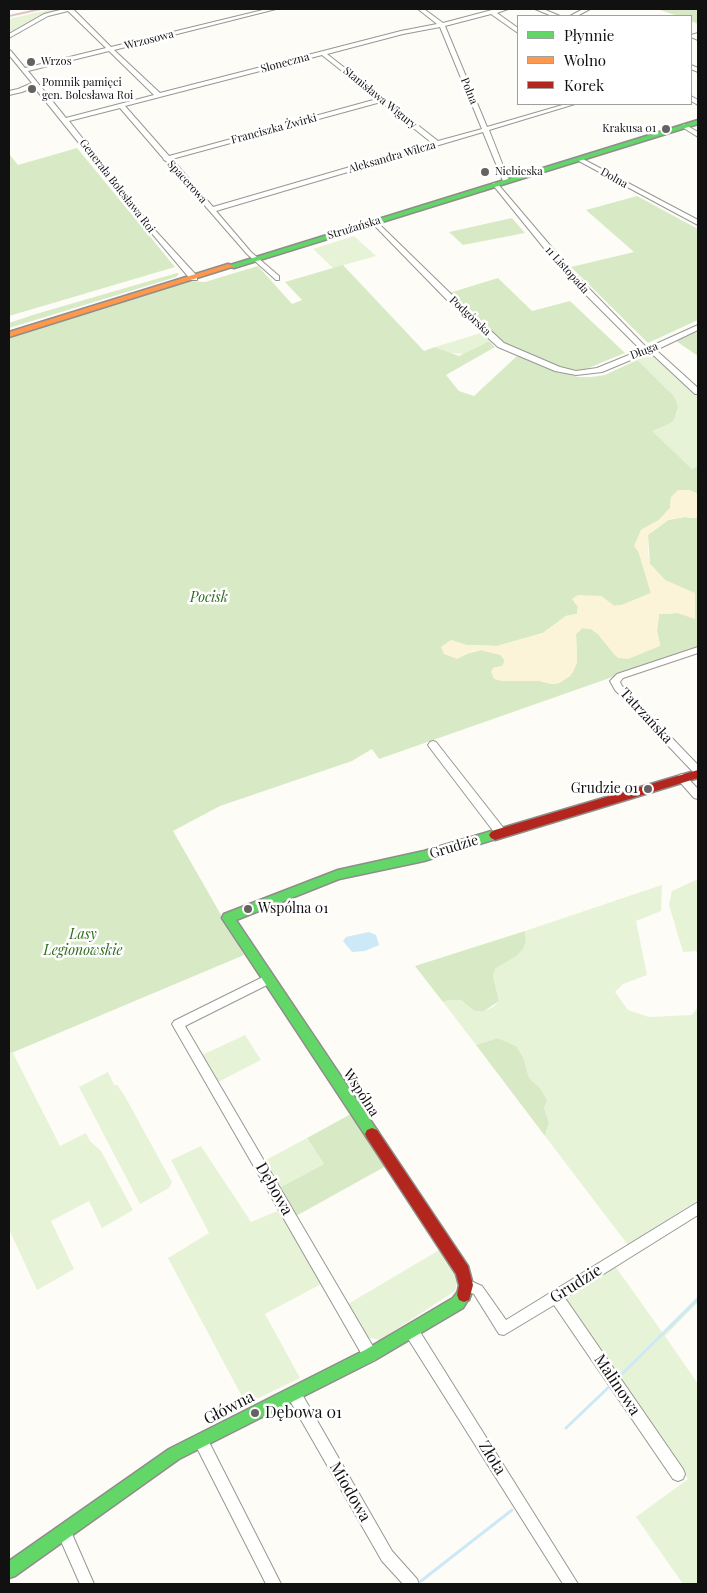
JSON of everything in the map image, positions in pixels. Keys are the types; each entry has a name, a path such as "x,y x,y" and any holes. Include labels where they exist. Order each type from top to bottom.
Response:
{"street":[{"path":"9,36 46,15 70,9 159,96"},
{"name":"Wrzosowa","path":"24,70 273,9"},
{"path":"421,9 442,25"},
{"name":"Słoneczna","path":"65,120 407,31 442,25 505,9"},
{"path":"538,9 554,15"},
{"path":"575,15 587,9"},
{"path":"492,12 517,29"},
{"name":"Polna","path":"442,25 485,130 501,183"},
{"name":"Generała Bolesława Roi","path":"9,52 150,229 194,278"},
{"name":"Stanisława Wigury","path":"323,53 437,144"},
{"path":"9,93 20,91 35,84"},
{"path":"20,91 43,93"},
{"name":"Franciszka Żwirki","path":"166,159 381,100"},
{"name":"Aleksandra Wilcza","path":"212,210 569,105"},
{"name":"Spacerowa","path":"121,106 254,259 276,278"},
{"name":"Strużańska","path":"9,335 698,122"},
{"path":"684,126 698,135"},
{"name":"Dolna","path":"579,158 698,223"},
{"name":"11 Listopada","path":"501,183 568,272 648,349 698,392"},
{"name":"Podgórska","path":"374,222 449,297 501,345 558,368 576,373 588,372"},
{"name":"Długa","path":"588,372 648,349 698,326"},
{"name":"Tatrzańska","path":"698,650 620,676 615,681 618,688 698,772"},
{"path":"433,745 501,833"},
{"name":"Grudzie","path":"228,918 338,875 424,856 698,772"},
{"path":"682,778 698,795"},
{"name":"Wspólna","path":"228,918 267,980 463,1271 466,1285"},
{"name":"Dębowa","path":"267,980 178,1024 370,1355"},
{"name":"Grudzie","path":"466,1285 478,1290 504,1328 698,1208"},
{"name":"Główna","path":"9,1570 174,1454 412,1332 458,1303 464,1295 466,1285"},
{"name":"Malinowa","path":"556,1296 678,1474"},
{"name":"Złota","path":"412,1332 571,1584"},
{"name":"Miodowa","path":"294,1394 387,1556 412,1584"},
{"path":"201,1441 274,1584"},
{"path":"64,1532 88,1584"}],"green space":[{"path":"52,9 63,9 49,12 9,35 9,19"},
{"path":"657,9 698,9 698,24 692,21 692,15 675,15"},
{"path":"77,148 175,267 9,316 9,154 18,165"},
{"path":"637,196 698,229 698,320 648,343 571,267 634,252 586,210"},
{"path":"512,218 525,233 463,245 449,232"},
{"path":"354,236 376,256 333,268 313,249"},
{"name":"Pocisk","path":"343,265 424,351 435,347 459,356 489,341 495,347 446,375 459,391 474,396 517,356 578,377 605,375 637,360 673,395 678,408 674,420 652,431 692,469 698,466 698,494 689,490 671,497 670,508 659,520 641,530 639,553 651,593 622,605 614,606 601,596 574,602 578,606 577,614 566,616 543,633 497,646 466,645 451,640 463,655 481,650 501,655 505,661 502,666 493,668 502,681 540,681 552,684 559,683 570,676 577,662 576,634 582,628 591,629 598,634 619,658 660,645 657,631 659,614 677,613 665,580 650,564 648,535 668,520 684,517 698,518 698,647 379,759 372,749 352,761 220,806 173,831 244,955 9,1054 9,337 191,281 205,282 258,266 292,304 302,300 285,282"},
{"path":"177,273 179,274 176,277 9,328 9,323 36,314"},
{"path":"498,278 532,311 570,301 625,353 581,371 561,367 502,343 449,293"},
{"path":"696,332 698,334 698,356 676,341"},
{"path":"481,333 489,341 465,354 450,353 435,347"},
{"path":"647,353 653,354 698,395 698,466 692,469 651,431 669,424 678,409 673,395 633,358"},
{"path":"698,879 698,954 696,951 683,952 669,905 672,891"},
{"path":"662,885 661,911 636,921 647,975 623,984 615,992 628,1010 649,1017 692,1015 698,1007 698,1200 628,1245 545,1136 549,1123 540,1088 529,1078 523,1057 516,1046 498,1038 476,1045 443,1002 461,1000 474,1011 484,1011 493,1007 499,1001 493,976 495,969 515,957 526,941 525,931"},
{"path":"525,931 526,941 523,949 515,957 495,969 493,976 499,1001 484,1011 474,1011 461,1000 443,1002 415,966"},
{"path":"245,1035 261,1060 218,1082 202,1055"},
{"path":"498,1038 516,1046 523,1057 529,1078 540,1088 547,1100 544,1108 549,1123 545,1136 476,1045"},
{"path":"13,1053 60,1146 86,1133 90,1141 101,1151 133,1210 102,1228 89,1201 51,1221 74,1269 37,1290 9,1229 9,1054"},
{"path":"108,1072 114,1085 117,1085 123,1093 172,1182 169,1188 140,1204 79,1087"},
{"path":"351,1114 386,1166 296,1216 279,1188 324,1164 307,1138"},
{"path":"307,1138 324,1164 279,1188 264,1161"},
{"path":"201,1146 251,1222 280,1210 323,1283 265,1314 300,1378 246,1404 168,1258 209,1233 171,1160"},
{"path":"441,1249 458,1278 455,1291 380,1340 365,1337 348,1304"},
{"path":"615,1266 662,1332 698,1296 698,1302 665,1336 698,1384 698,1584 683,1584 636,1517 688,1479 563,1297"}],"sand":[{"path":"678,490 689,490 698,494 698,518 684,517 668,520 648,535 648,552 650,564 665,580 695,593 695,619 677,613 659,614 657,631 660,646 628,659 619,658 598,634 591,629 582,628 576,634 577,662 573,672 559,683 552,684 540,681 502,681 494,679 491,672 493,668 502,666 505,661 501,655 481,650 473,651 457,659 444,654 441,647 451,640 466,645 497,646 543,633 566,616 577,614 578,606 572,599 578,595 601,596 614,606 622,605 651,593 639,553 634,546 641,530 659,520 670,508 671,497"}],"water":[{"path":"369,932 376,935 379,945 365,951 352,952 343,941 346,937"}],"waterway":[{"path":"621,1375 698,1299"},
{"path":"566,1428 612,1384"},
{"path":"421,1581 512,1510"}],"railway":[{"path":"9,16 41,9"}],"traffic: fast":[{"path":"231,266 698,122"},
{"path":"372,1134 228,918 338,875 424,856 495,835"},
{"path":"9,1570 174,1454 370,1355 458,1303 464,1295"}],"traffic: slow":[{"path":"9,335 231,266"}],"traffic: jam":[{"path":"495,835 698,774"},
{"path":"372,1134 463,1271 466,1285 464,1295"}],"place":[{"name":"Wrzos","path":"31,62"},
{"name":"Pomnik pamięci gen. Bolesława Roi","path":"32,89"},
{"name":"Krakusa 01","path":"666,129"},
{"name":"Niebieska","path":"485,172"},
{"name":"Grudzie 01","path":"648,789"},
{"name":"Wspólna 01","path":"248,909"},
{"name":"Dębowa 01","path":"255,1413"}],"park label":[{"name":"Lasy Legionowskie","path":"83,944"}]}
